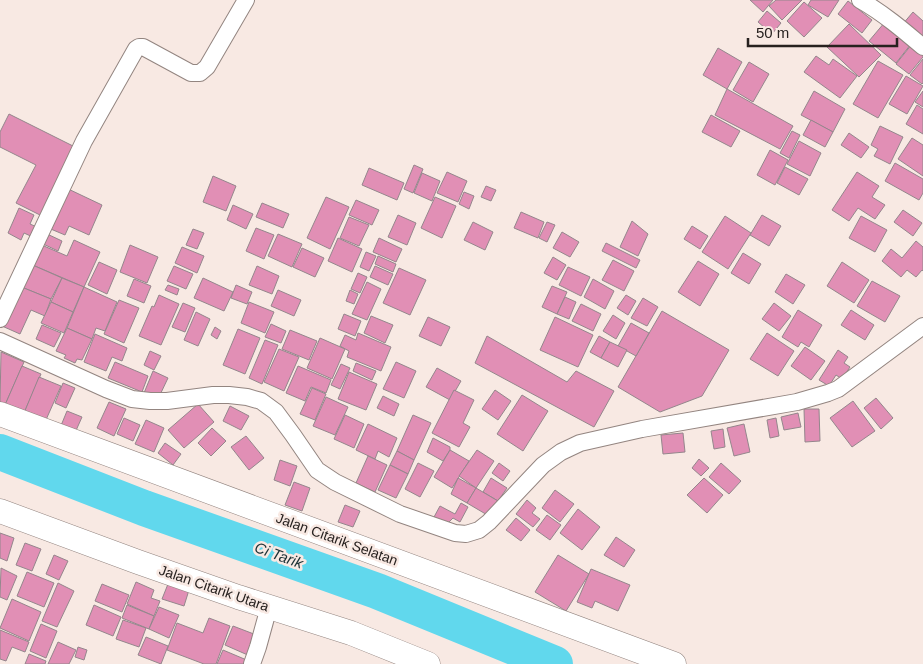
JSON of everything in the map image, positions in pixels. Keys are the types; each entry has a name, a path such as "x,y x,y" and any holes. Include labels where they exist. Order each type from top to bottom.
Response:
{"street":[{"path":"0,320 84,141 136,49 143,47 191,73 200,73 207,67 246,0"},
{"path":"860,0 889,19 923,47"},
{"path":"0,342 132,399 167,401 229,395 247,397 261,402 276,412 294,434 317,470 335,482 400,514 455,533 466,534 479,530 489,522 543,465 561,452 580,443 642,429 797,402 828,393 838,389 923,326"},
{"name":"Jalan Citarik Selatan","path":"0,414 674,664"},
{"name":"Jalan Citarik Utara","path":"0,511 238,597 351,633 428,664"},
{"path":"252,664 269,606"}],"building":[{"path":"750,0 773,0 763,12"},
{"path":"776,0 802,0 782,20 769,6"},
{"path":"811,0 839,0 828,17 808,5"},
{"path":"848,1 872,20 862,33 838,14"},
{"path":"804,2 822,18 804,37 787,21"},
{"path":"767,11 781,23 772,34 758,22"},
{"path":"913,12 923,21 923,36 920,40 902,25"},
{"path":"885,22 911,44 896,63 869,41"},
{"path":"849,24 881,55 859,77 827,47"},
{"path":"912,44 923,53 923,57 909,74 896,64"},
{"path":"718,48 742,62 727,89 703,75"},
{"path":"816,56 829,65 833,59 857,76 840,98 804,72"},
{"path":"923,59 923,83 922,84 910,75"},
{"path":"878,61 903,75 878,118 853,104"},
{"path":"749,62 769,74 753,102 733,90"},
{"path":"906,76 923,86 907,114 889,104"},
{"path":"727,89 793,126 780,149 715,115"},
{"path":"814,91 845,109 833,132 801,115"},
{"path":"923,91 923,107 915,102"},
{"path":"917,105 923,109 923,134 906,124"},
{"path":"9,114 77,148 42,216 16,203 36,165 0,147 0,132"},
{"path":"711,115 740,131 731,147 702,132"},
{"path":"811,120 833,132 825,147 803,135"},
{"path":"880,126 903,137 890,164 874,156 878,149 871,145"},
{"path":"792,131 800,135 789,158 780,153"},
{"path":"849,133 869,147 861,158 841,145"},
{"path":"912,138 923,145 923,176 898,159"},
{"path":"799,141 821,153 810,176 787,164"},
{"path":"770,150 788,160 775,185 757,175"},
{"path":"895,163 923,179 923,193 919,200 885,181"},
{"path":"414,165 423,169 413,193 404,189"},
{"path":"785,167 808,179 799,195 777,183"},
{"path":"369,168 404,183 397,200 362,185"},
{"path":"447,172 467,181 458,202 437,193"},
{"path":"857,172 879,186 872,197 885,205 875,219 858,208 849,221 832,210"},
{"path":"422,173 440,181 432,201 414,193"},
{"path":"213,176 236,186 226,211 203,202"},
{"path":"486,186 496,190 491,201 481,197"},
{"path":"64,187 102,205 89,235 69,226 65,235 46,227"},
{"path":"464,192 474,196 469,209 459,204"},
{"path":"326,197 349,207 330,249 307,238"},
{"path":"435,197 456,206 442,238 421,228"},
{"path":"356,200 379,210 372,225 349,215"},
{"path":"262,203 289,214 283,228 256,217"},
{"path":"233,205 253,214 246,229 227,220"},
{"path":"19,208 34,215 30,224 39,228 35,238 24,233 21,240 8,233"},
{"path":"903,210 922,223 913,236 894,222"},
{"path":"521,212 544,222 538,238 514,228"},
{"path":"398,215 416,223 407,245 388,237"},
{"path":"762,215 781,226 769,246 750,235"},
{"path":"725,216 751,233 728,269 702,252"},
{"path":"861,216 887,230 875,252 849,238"},
{"path":"349,217 369,225 359,246 340,238"},
{"path":"632,221 648,234 638,256 620,247"},
{"path":"473,222 493,232 485,250 464,240"},
{"path":"547,222 555,225 547,242 539,238"},
{"path":"692,226 708,236 700,249 684,239"},
{"path":"256,228 274,235 264,259 246,251"},
{"path":"193,229 204,233 197,249 186,245"},
{"path":"562,232 579,242 570,257 553,248"},
{"path":"45,233 62,241 58,251 41,243"},
{"path":"278,234 302,244 292,267 268,256"},
{"path":"338,238 362,249 352,272 328,261"},
{"path":"379,238 402,249 396,262 373,252"},
{"path":"74,240 100,252 84,287 28,263 37,243 67,256"},
{"path":"916,241 923,247 923,271 916,277 907,270 901,277 882,261 891,249 902,258"},
{"path":"606,243 640,260 636,268 602,251"},
{"path":"130,245 158,257 147,283 120,272"},
{"path":"182,247 204,256 197,273 175,263"},
{"path":"302,248 324,258 315,277 293,267"},
{"path":"366,252 376,256 369,271 360,267"},
{"path":"743,253 761,264 749,284 731,273"},
{"path":"378,256 396,264 393,272 375,264"},
{"path":"553,257 566,265 557,280 544,273"},
{"path":"613,260 634,271 624,291 602,280"},
{"path":"698,261 719,274 700,306 678,292"},
{"path":"99,262 117,270 107,294 88,285"},
{"path":"842,262 869,280 854,303 827,286"},
{"path":"28,263 62,278 51,299 19,286"},
{"path":"174,266 193,274 186,289 167,281"},
{"path":"257,266 279,276 272,294 249,285"},
{"path":"375,266 393,274 388,285 370,277"},
{"path":"568,267 590,277 581,296 559,285"},
{"path":"399,268 426,280 410,315 383,303"},
{"path":"358,273 367,277 360,293 351,289"},
{"path":"786,274 805,285 793,304 775,292"},
{"path":"62,278 84,287 73,312 51,302"},
{"path":"203,278 233,292 224,311 194,298"},
{"path":"134,279 151,286 144,303 127,296"},
{"path":"593,279 614,291 605,309 584,297"},
{"path":"872,281 900,296 885,322 857,306"},
{"path":"367,282 381,289 367,320 352,314"},
{"path":"168,285 179,289 177,295 165,290"},
{"path":"236,285 252,292 247,304 231,298"},
{"path":"19,286 51,299 45,316 31,310 20,334 2,326"},
{"path":"552,286 567,292 557,314 542,307"},
{"path":"84,287 117,302 105,331 96,328 92,339 67,328"},
{"path":"278,290 301,300 294,316 271,306"},
{"path":"350,290 358,294 354,304 346,301"},
{"path":"159,295 179,304 161,345 139,336"},
{"path":"626,295 636,301 628,315 617,308"},
{"path":"565,297 576,302 569,319 557,314"},
{"path":"643,298 658,307 647,326 631,318"},
{"path":"119,300 139,308 124,343 104,334"},
{"path":"51,302 73,312 64,333 41,323"},
{"path":"249,302 274,312 265,333 241,323"},
{"path":"183,303 195,308 185,332 172,327"},
{"path":"774,303 791,316 779,331 762,319"},
{"path":"581,304 601,314 593,331 572,321"},
{"path":"798,310 822,325 809,347 801,342 798,347 782,337"},
{"path":"851,310 874,325 865,340 841,325"},
{"path":"662,311 729,350 702,396 660,412 618,387"},
{"path":"196,312 210,319 198,346 184,340"},
{"path":"344,314 361,321 355,336 338,329"},
{"path":"613,315 625,323 616,339 603,331"},
{"path":"371,316 393,325 385,343 364,333"},
{"path":"428,317 450,327 441,346 419,336"},
{"path":"555,317 593,335 578,367 540,350"},
{"path":"631,323 649,333 636,356 618,346"},
{"path":"271,324 286,331 281,343 265,337"},
{"path":"42,325 61,333 54,347 36,339"},
{"path":"215,327 221,331 217,339 211,335"},
{"path":"67,328 92,339 82,360 77,359 75,363 64,358 66,355 56,351"},
{"path":"238,329 260,338 245,374 223,365"},
{"path":"290,330 317,341 309,360 282,349"},
{"path":"358,333 391,347 381,371 347,357 349,351 340,346 345,335 356,340"},
{"path":"767,333 794,351 778,376 750,359"},
{"path":"95,334 127,348 122,361 112,357 106,371 84,362"},
{"path":"487,336 567,382 576,371 614,391 594,427 475,363"},
{"path":"599,336 610,342 601,358 590,352"},
{"path":"320,338 345,349 332,379 307,368"},
{"path":"265,340 278,345 262,384 249,378"},
{"path":"610,342 627,350 618,367 601,358"},
{"path":"805,347 825,361 811,380 791,366"},
{"path":"279,349 299,357 284,391 264,382"},
{"path":"838,350 848,357 844,363 850,367 842,379 836,375 829,386 819,380"},
{"path":"150,351 161,356 154,370 144,365"},
{"path":"1,352 24,362 5,405 0,402"},
{"path":"115,362 148,376 142,392 108,378"},
{"path":"396,362 416,371 404,398 383,389"},
{"path":"356,363 376,371 372,380 353,371"},
{"path":"341,364 350,368 340,389 331,385"},
{"path":"22,366 41,374 24,413 5,405"},
{"path":"298,366 331,380 326,393 311,387 305,401 286,393"},
{"path":"437,368 461,381 450,400 426,387"},
{"path":"153,371 168,378 158,399 144,393"},
{"path":"349,372 377,384 366,410 338,399"},
{"path":"39,377 61,386 45,422 24,413"},
{"path":"63,383 75,388 66,408 55,403"},
{"path":"312,388 326,394 315,420 300,414"},
{"path":"454,390 474,400 463,423 470,427 459,447 432,433"},
{"path":"495,390 511,401 498,420 482,409"},
{"path":"522,395 548,411 523,451 497,434"},
{"path":"383,396 399,404 394,416 377,408"},
{"path":"326,397 348,407 335,435 313,426"},
{"path":"876,398 893,418 881,429 864,408"},
{"path":"853,401 875,431 852,447 830,418"},
{"path":"109,402 126,409 114,436 97,428"},
{"path":"198,404 214,422 184,448 168,430"},
{"path":"230,406 249,416 241,430 223,421"},
{"path":"804,409 819,409 820,441 805,442"},
{"path":"67,411 82,417 74,435 60,428"},
{"path":"798,413 801,427 784,430 781,417"},
{"path":"345,415 364,424 354,448 334,439"},
{"path":"413,415 431,423 414,460 397,451"},
{"path":"124,418 140,425 133,441 117,434"},
{"path":"776,418 779,436 770,438 767,420"},
{"path":"146,420 164,428 154,452 135,444"},
{"path":"368,424 397,438 389,457 378,451 375,459 356,450"},
{"path":"744,424 750,452 734,456 727,428"},
{"path":"212,428 226,441 211,456 198,443"},
{"path":"723,429 725,447 714,449 711,431"},
{"path":"683,433 685,452 663,454 661,435"},
{"path":"246,436 264,458 249,470 231,447"},
{"path":"433,438 450,447 443,461 427,452"},
{"path":"165,443 181,454 173,465 158,453"},
{"path":"450,450 469,461 452,488 434,477"},
{"path":"477,450 494,461 476,488 459,476"},
{"path":"397,451 414,460 408,474 390,465"},
{"path":"368,456 387,465 375,492 356,483"},
{"path":"699,459 709,468 701,476 692,468"},
{"path":"280,460 297,466 290,486 274,480"},
{"path":"418,463 434,471 420,497 405,489"},
{"path":"499,463 510,471 503,481 492,473"},
{"path":"721,463 741,481 729,494 709,477"},
{"path":"390,465 408,474 396,498 378,490"},
{"path":"458,478 476,488 467,503 451,494"},
{"path":"491,478 507,488 498,501 483,492"},
{"path":"704,478 723,495 707,513 687,495"},
{"path":"294,482 310,488 302,511 285,505"},
{"path":"476,488 498,501 489,516 467,503"},
{"path":"555,490 574,504 560,522 542,508"},
{"path":"527,500 536,508 532,513 540,519 533,527 516,514"},
{"path":"461,503 468,507 460,522 453,518 447,524 434,517 440,506 455,514"},
{"path":"345,505 360,511 353,527 338,522"},
{"path":"578,509 600,527 582,550 560,533"},
{"path":"547,515 561,525 550,540 536,530"},
{"path":"516,518 530,530 521,541 506,530"},
{"path":"0,533 14,538 7,561 0,558"},
{"path":"616,537 635,550 624,567 604,555"},
{"path":"25,543 41,549 32,571 16,565"},
{"path":"54,555 68,561 59,580 46,574"},
{"path":"558,555 589,574 566,611 535,592"},
{"path":"1,568 17,576 7,600 0,597"},
{"path":"591,569 630,585 618,611 595,601 592,608 577,602"},
{"path":"27,572 54,583 44,607 17,596"},
{"path":"136,582 154,590 151,598 160,601 154,616 127,604"},
{"path":"58,583 74,591 57,627 42,621"},
{"path":"102,584 129,595 122,612 95,601"},
{"path":"168,584 189,590 184,606 162,599"},
{"path":"12,599 41,612 29,641 0,628"},
{"path":"94,605 121,617 113,636 86,625"},
{"path":"127,605 154,616 149,629 122,618"},
{"path":"159,607 179,615 169,638 149,629"},
{"path":"209,618 230,626 216,664 204,664 167,650 177,623 203,633"},
{"path":"123,620 146,628 139,647 116,639"},
{"path":"41,624 57,631 46,658 30,651"},
{"path":"233,626 259,636 250,656 225,645"},
{"path":"0,630 29,642 25,652 12,647 6,661 0,659"},
{"path":"146,637 168,646 161,664 138,655"},
{"path":"58,642 76,650 69,664 48,664"},
{"path":"78,647 87,650 84,660 75,657"},
{"path":"223,650 249,661 247,664 217,664"},
{"path":"29,654 46,661 45,664 25,664"}],"waterway":[{"name":"Ci Tarik","path":"0,452 144,508 377,591 555,664"}]}
